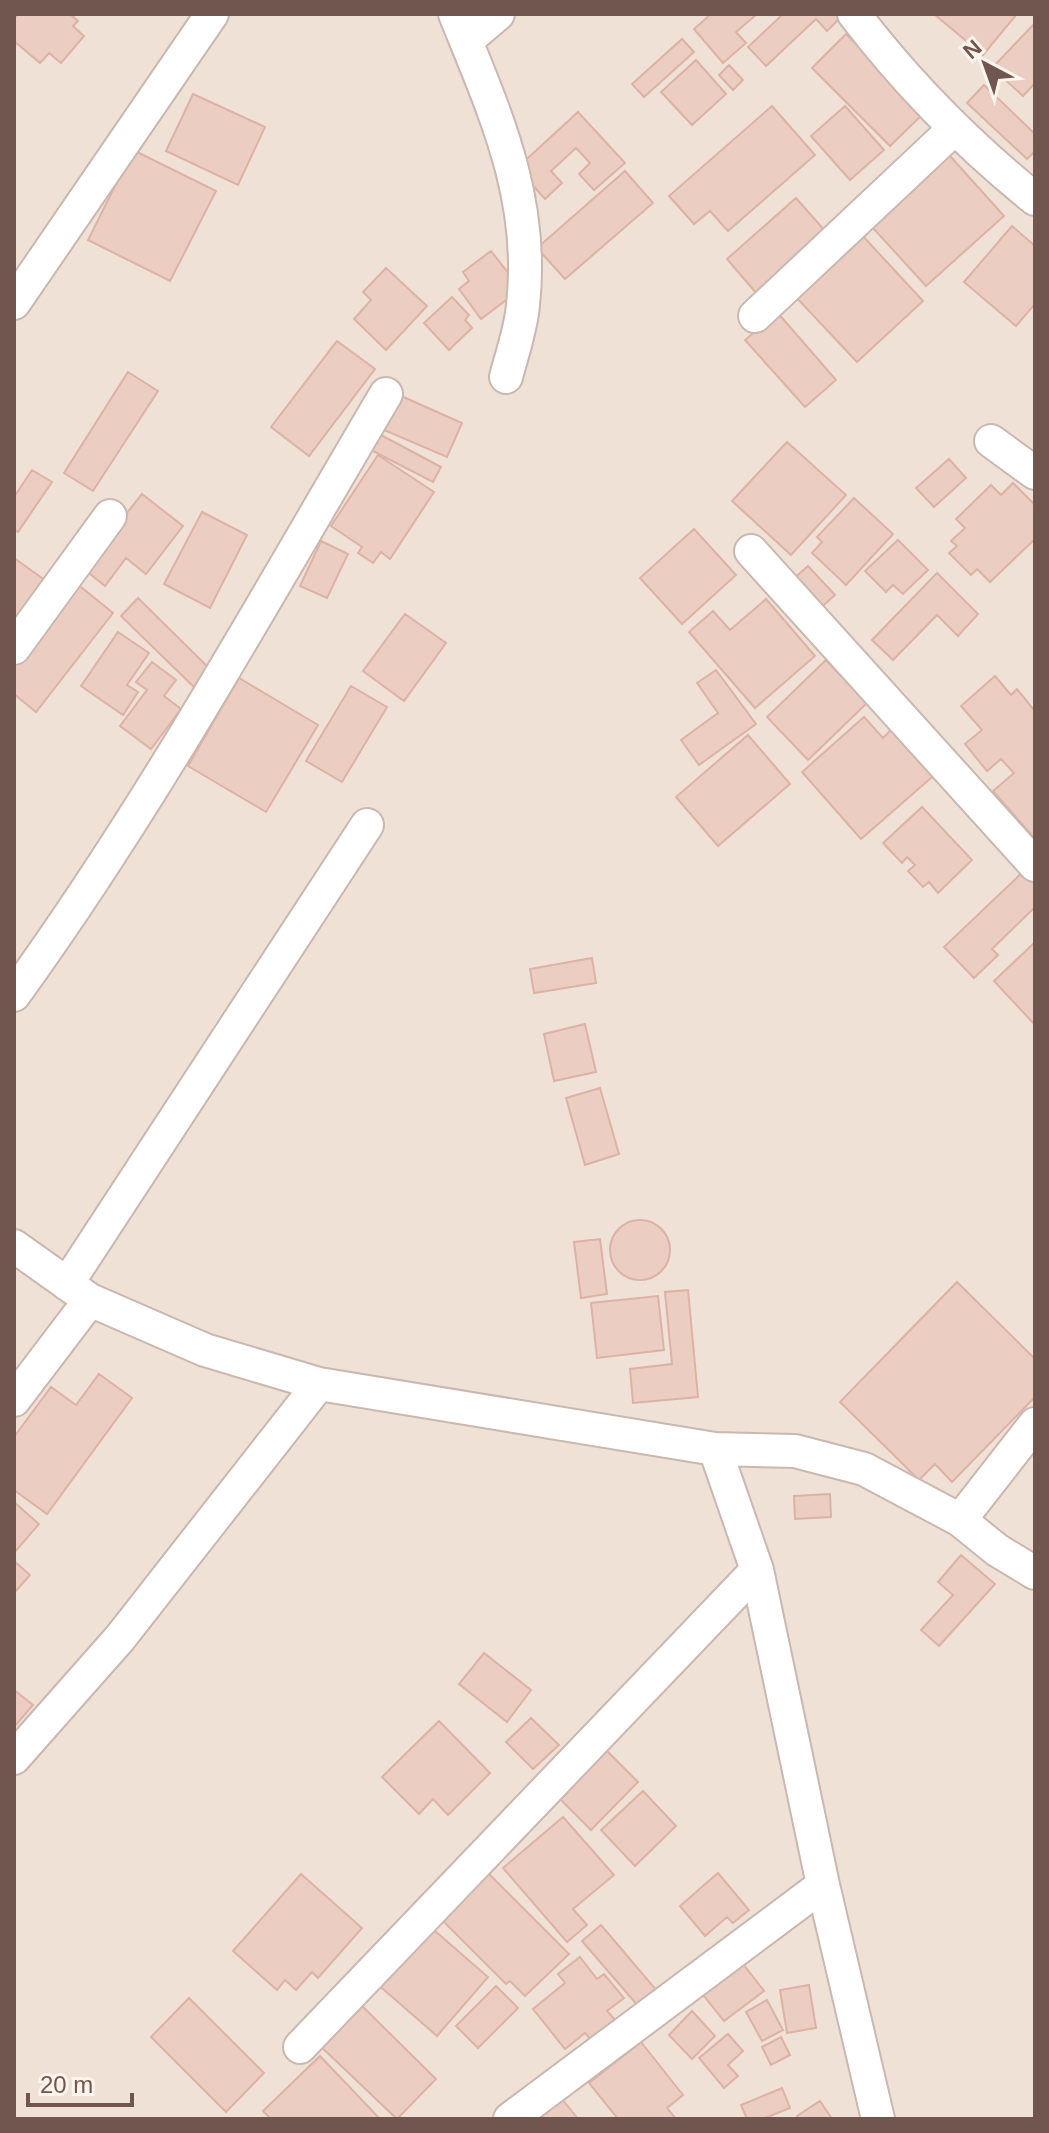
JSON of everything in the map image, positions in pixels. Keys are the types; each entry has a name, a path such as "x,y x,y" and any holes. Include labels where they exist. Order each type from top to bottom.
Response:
{"street":[{"path":"14,303 212,14"},
{"path":"498,14 460,27 503,131 518,186 524,230 526,268 523,309 506,377"},
{"path":"854,14 884,53 955,128 1035,199"},
{"path":"755,316 955,128"},
{"path":"14,995 100,873 154,789 386,394"},
{"path":"991,441 1035,473"},
{"path":"14,648 110,516"},
{"path":"751,551 1035,865"},
{"path":"14,1400 367,825"},
{"path":"14,1246 78,1292 205,1350 319,1384 715,1449 795,1451 864,1469 960,1520 997,1550 1035,1573"},
{"path":"14,1758 120,1638 319,1384"},
{"path":"960,1520 1035,1424"},
{"path":"715,1449 757,1570 823,1885 878,2119"},
{"path":"300,2047 757,1570"},
{"path":"510,2119 823,1885"}],"shaded area":[{"path":"14,14 1035,14 1035,2119 14,2119"}],"building":[{"path":"18,14 70,14 78,21 73,26 84,36 61,63 49,53 40,63 14,41 14,19"},
{"path":"711,14 757,14 736,32 746,43 723,63 694,29"},
{"path":"783,14 844,14 827,31 816,19 766,66 748,47"},
{"path":"934,14 1017,14 983,55"},
{"path":"1035,23 1035,83 1023,96 992,68"},
{"path":"846,34 925,112 890,146 812,68"},
{"path":"682,39 694,52 644,97 632,84"},
{"path":"696,60 726,94 692,125 661,92"},
{"path":"729,65 743,80 733,90 719,75"},
{"path":"984,85 1035,134 1035,151 1027,159 967,103"},
{"path":"193,94 265,127 238,185 166,151"},
{"path":"772,106 815,155 728,231 710,211 694,224 669,196"},
{"path":"845,106 884,150 850,180 811,136"},
{"path":"578,112 625,163 594,190 579,174 590,163 576,148 551,171 562,183 545,199 517,168"},
{"path":"941,146 1004,216 926,286 863,217"},
{"path":"133,150 216,191 170,281 88,240"},
{"path":"625,171 653,203 565,279 537,248"},
{"path":"796,198 826,232 757,294 727,259"},
{"path":"1012,226 1035,246 1035,304 1016,326 964,282"},
{"path":"860,233 923,301 857,362 794,295"},
{"path":"491,251 521,289 481,319 459,289 469,281 463,272"},
{"path":"386,268 427,306 386,350 354,319 371,300 363,292"},
{"path":"452,297 469,315 465,320 472,328 449,350 424,323"},
{"path":"777,312 836,380 805,407 745,340"},
{"path":"337,341 375,369 309,456 271,427"},
{"path":"128,372 158,391 93,491 64,473"},
{"path":"399,395 462,423 447,457 384,430"},
{"path":"379,434 441,467 433,482 371,450"},
{"path":"787,442 846,495 791,555 732,501"},
{"path":"378,455 434,492 390,559 381,552 373,563 358,553 362,547 331,526"},
{"path":"949,459 966,478 934,507 916,488"},
{"path":"32,470 52,482 18,532 14,530 14,497"},
{"path":"1013,483 1035,505 1035,539 990,582 977,569 971,575 949,553 957,546 951,541 965,528 956,519 991,485 1001,495"},
{"path":"142,494 183,526 146,574 126,558 105,586 83,568"},
{"path":"854,498 893,534 846,585 812,553 822,542 817,537"},
{"path":"202,512 247,535 210,608 164,584"},
{"path":"694,529 736,575 682,624 640,578"},
{"path":"898,540 928,570 903,594 893,585 886,592 865,571"},
{"path":"321,541 348,554 327,598 300,586"},
{"path":"14,558 49,583 14,632"},
{"path":"808,566 835,595 817,611 791,581"},
{"path":"937,573 978,614 958,636 937,615 893,660 872,640"},
{"path":"76,583 113,613 36,712 14,694 14,661"},
{"path":"138,598 214,673 197,690 121,616"},
{"path":"766,599 815,656 755,708 689,632 713,611 730,630"},
{"path":"405,614 446,643 404,701 363,671"},
{"path":"118,632 149,653 127,685 138,692 123,715 81,686"},
{"path":"826,660 867,703 808,760 767,717"},
{"path":"152,662 176,680 164,696 181,709 151,749 120,726 147,690 136,682"},
{"path":"716,670 756,724 699,765 681,740 718,713 697,683"},
{"path":"995,676 1011,695 1017,689 1035,711 1035,839 993,791 1014,773 1001,759 987,771 965,744 982,730 961,706"},
{"path":"239,678 318,725 266,812 188,766"},
{"path":"351,686 387,707 342,782 306,761"},
{"path":"864,717 883,738 897,724 939,771 861,839 802,772"},
{"path":"748,735 790,784 718,846 676,797"},
{"path":"922,807 972,860 938,893 929,882 923,887 908,871 915,865 907,857 902,863 883,843"},
{"path":"1028,867 1035,874 1035,907 992,949 998,955 974,978 944,947"},
{"path":"1035,942 1035,1025 994,981"},
{"path":"592,958 596,983 534,993 530,969"},
{"path":"585,1024 596,1072 554,1081 544,1034"},
{"path":"600,1088 619,1154 585,1165 566,1098"},
{"path":"640,1220 652,1222 661,1229 668,1238 668,1262 661,1271 652,1278 640,1280 628,1278 619,1271 612,1262 610,1250 612,1238 619,1229 628,1222"},
{"path":"600,1239 607,1294 581,1298 574,1242"},
{"path":"957,1282 1035,1359 1035,1397 952,1482 935,1464 919,1480 840,1402"},
{"path":"688,1290 698,1397 633,1403 630,1369 672,1364 665,1292"},
{"path":"658,1296 664,1350 597,1358 591,1303"},
{"path":"99,1374 132,1398 47,1514 14,1490 14,1437 51,1387 76,1405"},
{"path":"830,1494 831,1517 795,1519 794,1496"},
{"path":"14,1502 39,1524 14,1553"},
{"path":"961,1555 995,1584 939,1646 921,1630 953,1595 938,1582"},
{"path":"14,1561 30,1575 14,1593"},
{"path":"484,1653 531,1690 507,1722 459,1684"},
{"path":"14,1690 33,1705 14,1727"},
{"path":"531,1718 559,1745 533,1769 506,1742"},
{"path":"439,1721 490,1773 448,1815 433,1799 419,1814 382,1777"},
{"path":"603,1747 638,1782 591,1830 556,1795"},
{"path":"643,1791 676,1826 635,1866 601,1830"},
{"path":"563,1817 614,1875 573,1909 587,1925 567,1942 503,1868"},
{"path":"488,1855 498,1865 489,1874 569,1954 525,1996 510,1981 506,1984 432,1910"},
{"path":"718,1873 749,1910 733,1923 727,1917 705,1936 680,1906"},
{"path":"301,1874 362,1928 318,1978 312,1972 296,1990 285,1980 277,1990 233,1951"},
{"path":"427,1924 488,1977 437,2036 376,1983"},
{"path":"601,1925 658,1992 639,2007 582,1941"},
{"path":"580,1957 597,1979 604,1974 624,1998 607,2011 617,2022 593,2042 585,2033 565,2049 533,2009 565,1983 558,1974"},
{"path":"740,1960 764,1991 724,2021 700,1991"},
{"path":"809,1985 816,2028 787,2033 780,1990"},
{"path":"496,1986 518,2008 478,2048 456,2026"},
{"path":"189,1998 264,2073 226,2112 151,2037"},
{"path":"767,2000 783,2030 762,2041 746,2012"},
{"path":"357,2001 436,2079 397,2119 316,2042"},
{"path":"692,2011 715,2036 692,2059 669,2035"},
{"path":"728,2034 743,2051 728,2065 738,2076 724,2088 699,2058"},
{"path":"781,2037 790,2055 771,2065 762,2047"},
{"path":"641,2042 683,2095 667,2108 676,2119 618,2119 589,2083"},
{"path":"320,2056 380,2119 271,2119 263,2111"},
{"path":"782,2088 790,2108 763,2119 747,2119 741,2105"},
{"path":"562,2099 578,2119 536,2119"},
{"path":"820,2101 832,2119 799,2119 797,2116"}]}
